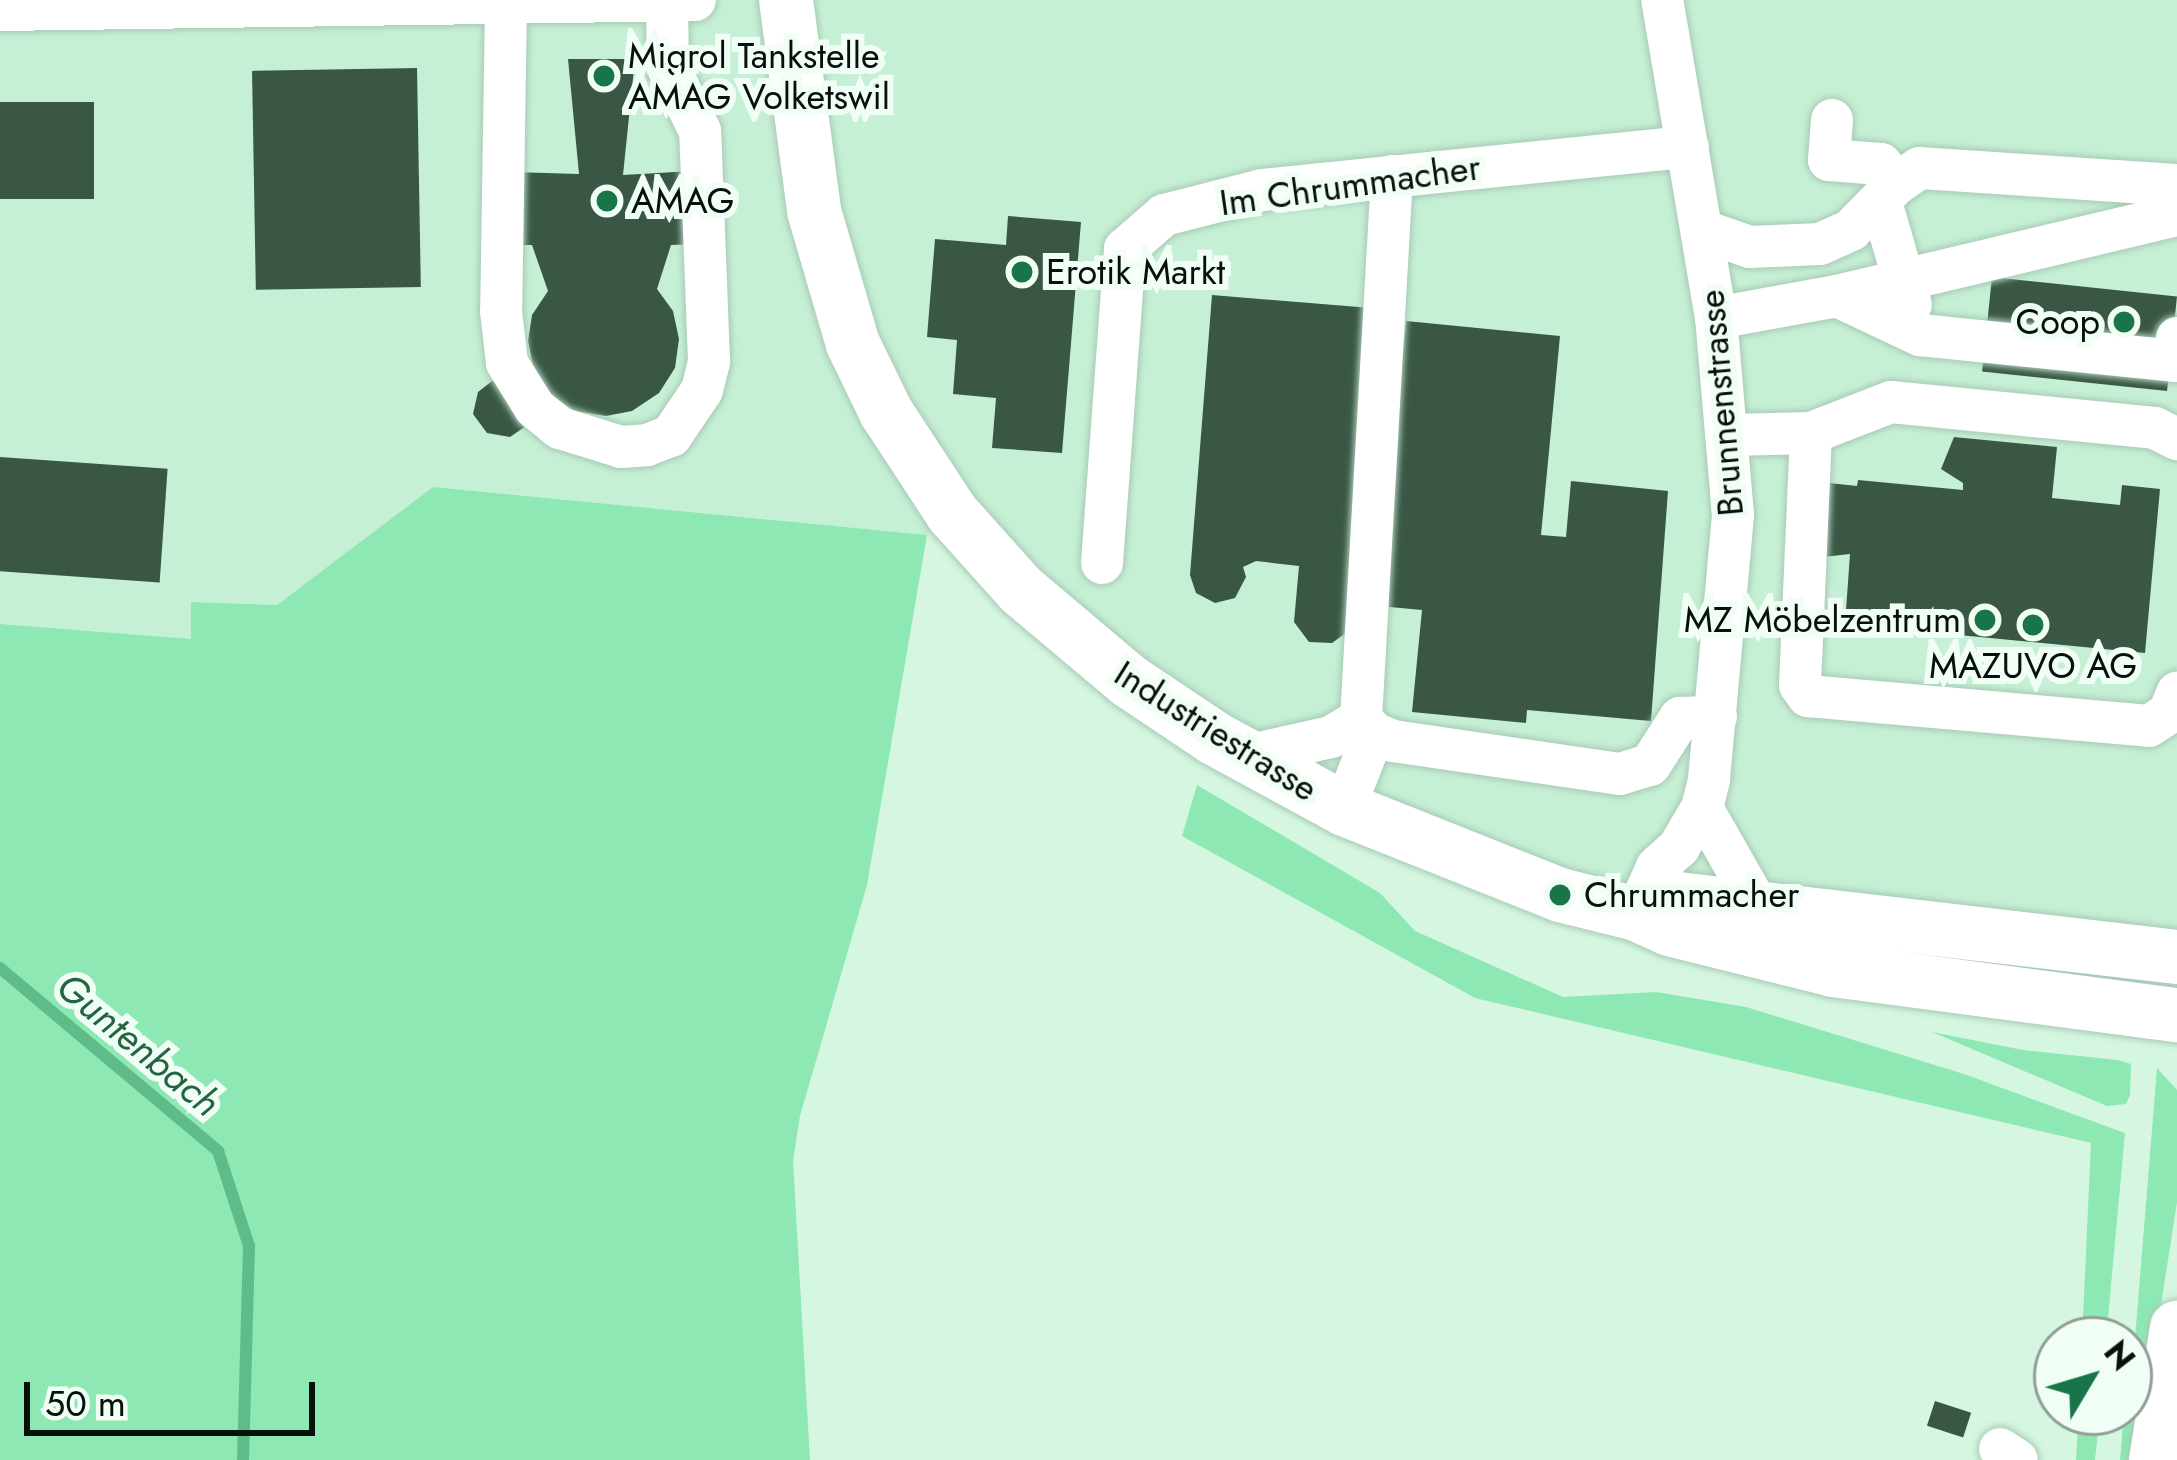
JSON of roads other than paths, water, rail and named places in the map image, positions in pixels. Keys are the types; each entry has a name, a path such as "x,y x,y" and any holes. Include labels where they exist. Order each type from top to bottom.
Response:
{"main road":[{"name":"Industriestrasse","path":"786,0 814,211 853,344 886,412 952,513 1021,590 1129,681 1246,756 1344,809 1505,876 1636,914 1669,929 1833,970 2177,1015"},
{"name":"Industriestrasse","path":"1636,914 1678,899 2177,957"},
{"path":"2156,1460 2177,1328"}],"street":[{"path":"22,7 696,0"},
{"name":"Brunnenstrasse","path":"1636,914 1657,867 1679,847 1702,808 1716,717 1733,515 1730,435 1716,318 1662,0"},
{"path":"506,4 501,311 507,363 535,408 560,428 621,447 647,446 670,436 702,390 709,361 700,131 668,67 667,1"},
{"path":"1832,120 1829,160 1881,164 1920,335"},
{"name":"Im Chrummacher","path":"1102,563 1125,249 1164,215 1262,190 1688,146"},
{"path":"1703,231 1750,247 1820,244 1851,230 1920,168 2177,185"},
{"path":"1344,809 1368,726 1392,176"},
{"path":"1716,318 1837,296 2177,215"},
{"path":"1837,296 1920,335 2175,361 2177,338"},
{"path":"1730,435 1811,433 1891,402 2155,428 2177,439"},
{"path":"1811,433 1800,685 1808,696 2149,726 2169,712 2177,693"},
{"path":"1246,756 1368,726 1393,742 1620,774 1650,765 1680,718 1716,717"},
{"path":"1702,808 1760,910"}],"waterway":[{"name":"Guntenbach","path":"0,968 218,1151 249,1246 243,1460"}],"place":[{"name":"Migrol Tankstelle AMAG Volketswil","path":"604,76"},
{"name":"AMAG","path":"607,201"},
{"name":"Erotik Markt","path":"1022,272"},
{"name":"Coop","path":"2124,322"},
{"name":"MZ Möbelzentrum","path":"1985,620"},
{"name":"MAZUVO AG","path":"2033,625"},
{"name":"Chrummacher","path":"1560,895"}]}
